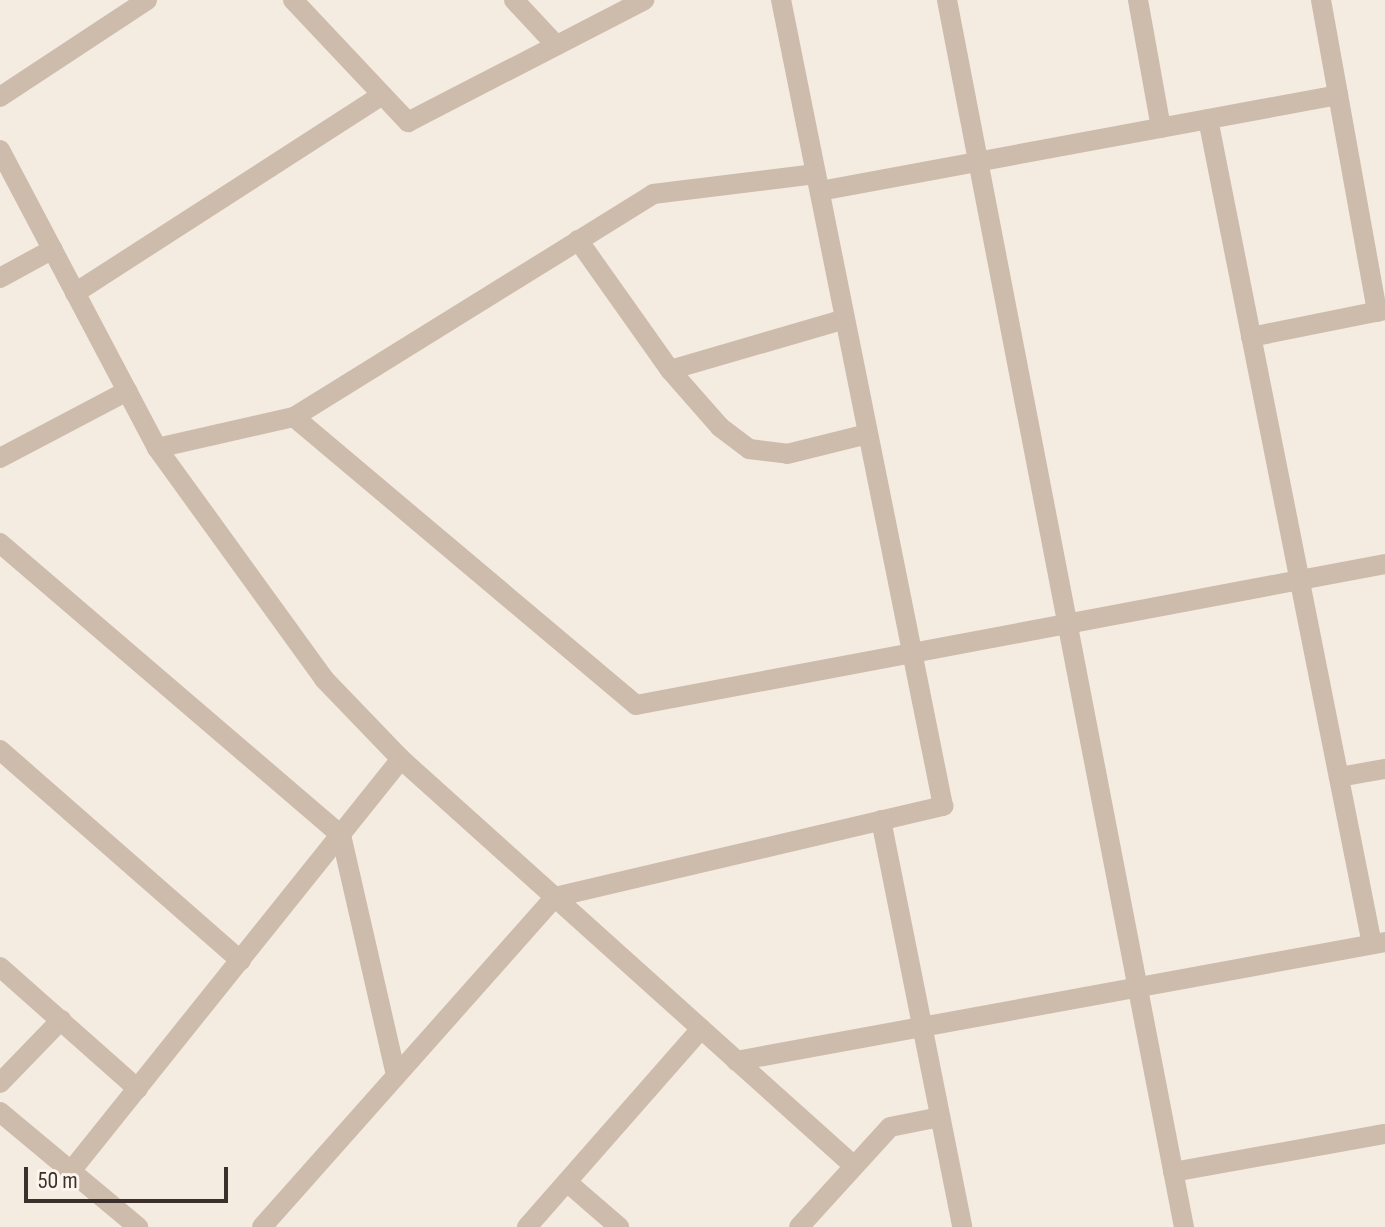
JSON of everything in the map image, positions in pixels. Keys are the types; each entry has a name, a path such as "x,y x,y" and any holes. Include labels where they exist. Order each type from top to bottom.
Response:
{"street":[{"path":"0,97 147,0"},
{"path":"293,0 408,122 644,0"},
{"path":"514,0 556,45"},
{"path":"262,1227 555,897 943,806 781,0"},
{"path":"947,0 1184,1227"},
{"path":"1138,0 1161,128"},
{"path":"1251,337 1381,311 1321,0"},
{"path":"75,293 382,95"},
{"path":"157,448 294,417 653,194 818,183 978,162 1338,95"},
{"path":"736,1061 1378,943 1339,777 1208,119"},
{"path":"0,150 157,448 324,679 401,759 854,1166"},
{"path":"578,240 670,370 720,427 749,449 787,454 868,434"},
{"path":"0,278 53,249"},
{"path":"670,370 845,319"},
{"path":"0,458 127,391"},
{"path":"294,417 636,705 1385,564"},
{"path":"0,543 341,835 396,1076"},
{"path":"0,750 241,961"},
{"path":"71,1171 401,759"},
{"path":"1339,777 1385,769"},
{"path":"881,820 962,1227"},
{"path":"0,967 138,1089"},
{"path":"0,1083 61,1020"},
{"path":"527,1227 701,1029"},
{"path":"0,1112 138,1227"},
{"path":"799,1227 890,1127 940,1117"},
{"path":"1173,1172 1385,1134"},
{"path":"567,1182 619,1227"}]}
